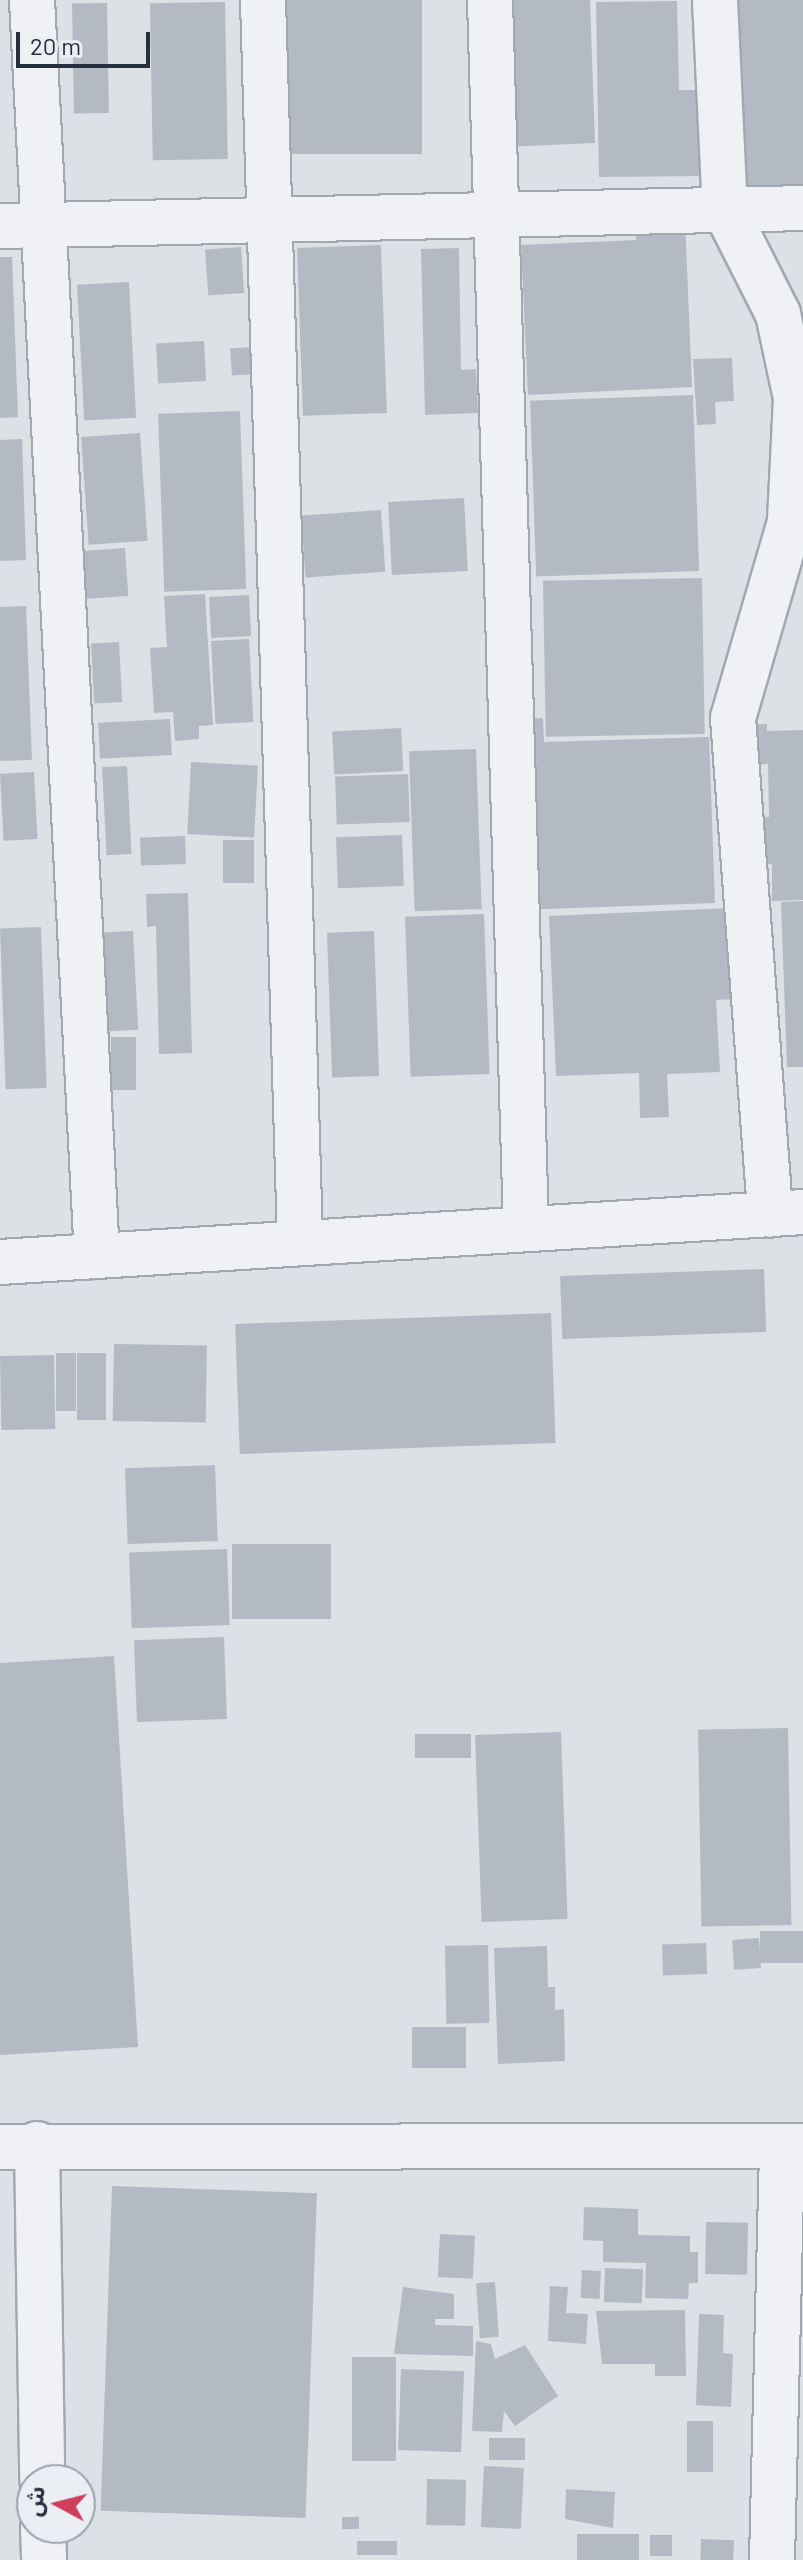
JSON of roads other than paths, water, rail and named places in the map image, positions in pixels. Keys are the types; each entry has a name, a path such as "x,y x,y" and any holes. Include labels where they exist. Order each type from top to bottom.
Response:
{"street":[{"path":"32,0 97,1256"},
{"path":"263,0 275,220 300,1243"},
{"path":"490,0 499,212 508,795 526,1227"},
{"path":"0,1262 526,1227 787,1214 733,718 790,522 796,398 778,314 725,209 715,0"},
{"path":"0,226 499,212 803,208"},
{"path":"41,2464 19,2146 792,2146 772,2560"}]}
